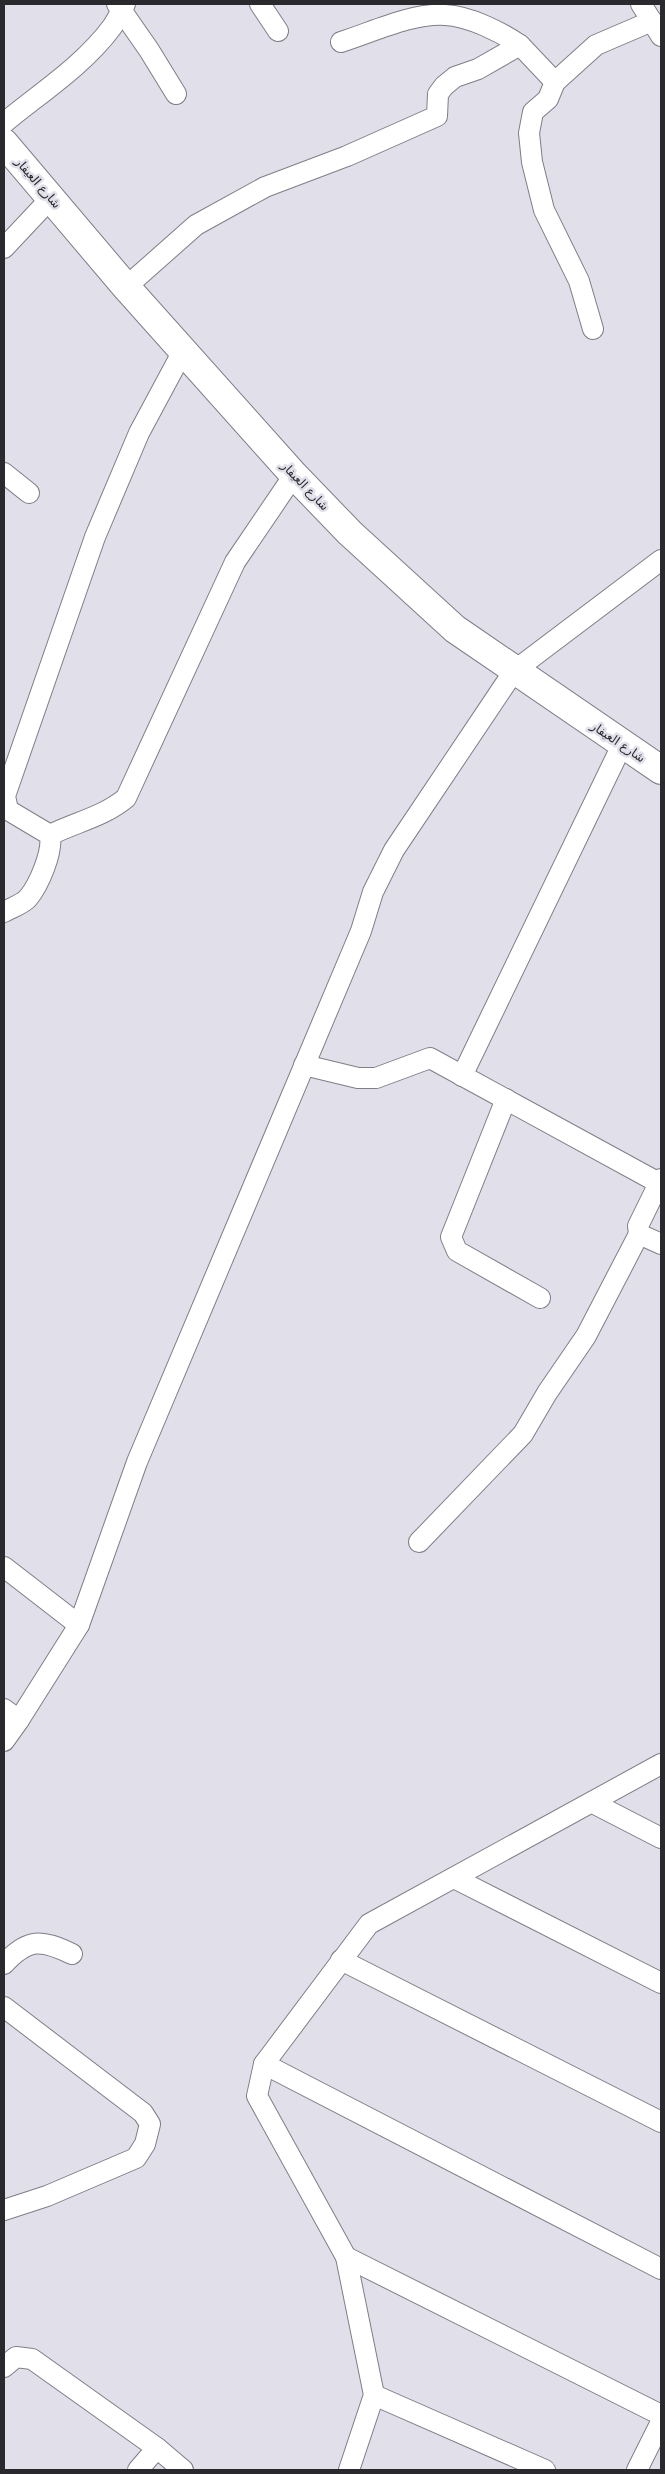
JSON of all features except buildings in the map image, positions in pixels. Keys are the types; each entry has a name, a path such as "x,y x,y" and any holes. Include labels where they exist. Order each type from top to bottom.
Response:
{"main road":[{"name":"شارع العيفار","path":"4,143 126,287 294,475 413,592 455,629 661,770"}],"street":[{"path":"260,4 278,30"},
{"path":"121,6 176,94"},
{"path":"4,123 70,71 112,27 121,6"},
{"path":"341,42 422,16 447,15 497,30 520,45 555,82"},
{"path":"593,329 578,282 544,210 532,162 529,133 533,112 548,99 555,82 596,45 651,20"},
{"path":"126,287 196,225 265,187 348,156 437,116 438,94 454,77 478,69 520,45"},
{"path":"4,248 52,198"},
{"path":"4,912 28,899 52,846 50,835 8,810 5,796 95,537 139,433 184,351"},
{"path":"4,473 29,493"},
{"path":"50,835 69,825 102,814 126,798 235,562 294,475"},
{"path":"4,1741 11,1715 79,1625 137,1462 362,931 373,892 394,850 514,671 661,560"},
{"path":"462,1076 622,745"},
{"path":"304,1065 358,1078 376,1078 430,1058 660,1181 638,1226 639,1234 586,1336 561,1370 523,1434 419,1542"},
{"path":"506,1099 451,1237 457,1251 540,1298"},
{"path":"639,1234 661,1244"},
{"path":"4,1567 79,1625"},
{"path":"349,2470 374,2395 346,2257 257,2096 264,2064 368,1924 661,1764"},
{"path":"593,1802 661,1838"},
{"path":"454,1878 661,1983"},
{"path":"4,1964 16,1951 26,1944 36,1942 57,1947 72,1954"},
{"path":"341,1960 661,2122"},
{"path":"4,2007 143,2112 150,2124 145,2144 136,2158 47,2196 4,2210"},
{"path":"264,2064 661,2269"},
{"path":"346,2257 661,2415"},
{"path":"4,2366 16,2357 32,2359 157,2448 183,2470"},
{"path":"374,2395 546,2470"},
{"path":"637,2470 661,2422"},
{"path":"138,2470 157,2448"}]}
